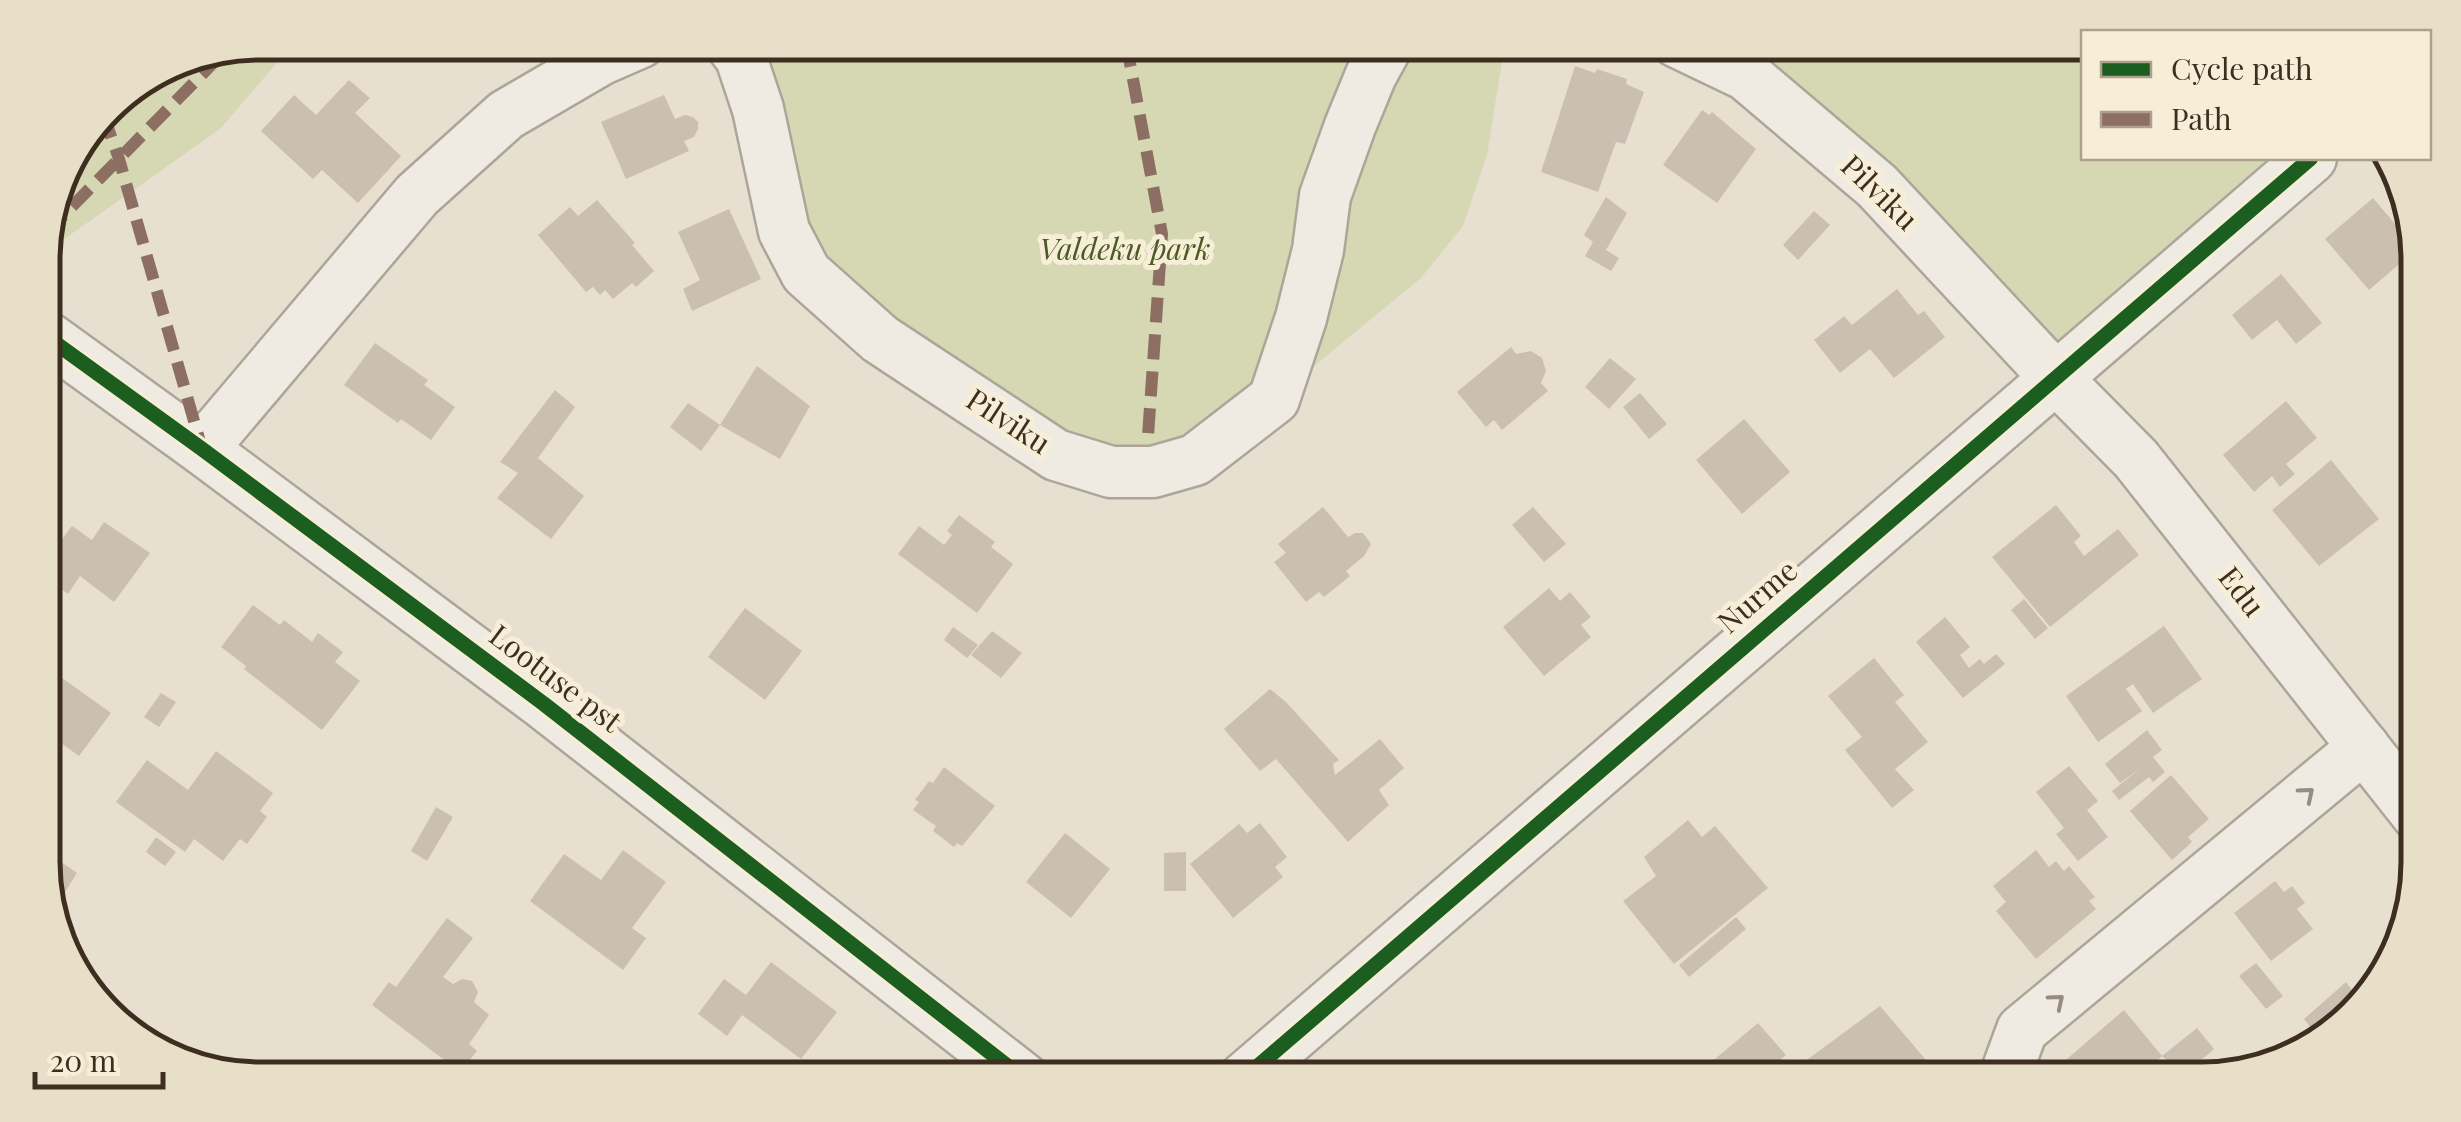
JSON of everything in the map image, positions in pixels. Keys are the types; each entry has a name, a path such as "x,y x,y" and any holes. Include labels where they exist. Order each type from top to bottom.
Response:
{"street":[{"path":"202,449 417,195 506,115 600,60"},
{"name":"Pilviku","path":"742,60 758,108 784,231 806,274 880,339 1056,454 1111,472 1153,472 1195,460 1274,399 1301,318 1318,250 1325,196 1380,60"},
{"name":"Pilviku","path":"1715,60 1746,75 1877,186 2055,377"},
{"name":"Nurme","path":"1262,1062 2309,160"},
{"name":"Lootuse pst","path":"60,346 544,704 1002,1062"},
{"name":"Edu","path":"2055,377 2136,459 2401,794"},
{"path":"2010,1062 2022,1030 2364,747"}],"green space":[{"path":"279,60 220,129 61,241 67,209 81,172 101,138 128,110 160,87 196,71 234,62"},
{"name":"Valdeku park","path":"735,60 1502,60 1487,155 1463,226 1421,278 1274,399 1111,472 806,273"},
{"path":"1701,60 2081,60 2081,160 2309,160 2055,377 1877,186"}],"building":[{"path":"1575,66 1627,79 1626,84 1644,92 1625,144 1616,142 1598,192 1541,172"},
{"path":"349,80 370,98 355,113 401,156 358,203 322,170 313,179 261,131 294,95 316,115"},
{"path":"664,95 675,119 685,115 698,122 694,137 684,141 689,151 626,179 601,122"},
{"path":"1702,110 1709,115 1712,112 1756,149 1717,203 1663,165"},
{"path":"1606,197 1627,213 1606,250 1619,258 1611,271 1585,256 1593,242 1584,235"},
{"path":"2373,198 2397,225 2401,263 2369,290 2325,239"},
{"path":"597,200 654,271 636,287 632,283 613,299 605,290 600,295 593,287 586,292 538,235 570,207 578,216"},
{"path":"729,209 761,279 692,311 683,289 700,280 678,232"},
{"path":"1814,211 1830,225 1798,260 1783,245"},
{"path":"2281,274 2322,323 2296,344 2277,320 2252,340 2232,315"},
{"path":"1897,289 1918,315 1924,311 1945,337 1894,378 1870,349 1840,373 1814,340 1844,316 1852,325"},
{"path":"375,343 428,380 424,385 455,407 431,440 401,419 398,423 344,385"},
{"path":"1511,347 1516,354 1531,351 1542,358 1546,371 1541,383 1548,391 1502,430 1494,420 1486,427 1457,392"},
{"path":"1610,358 1636,379 1609,409 1585,387"},
{"path":"757,366 810,406 780,459 720,425"},
{"path":"555,390 575,407 538,458 584,496 551,539 497,498 518,473 500,462"},
{"path":"1640,393 1667,424 1649,439 1623,407"},
{"path":"2286,401 2317,438 2286,464 2295,474 2280,487 2272,476 2254,492 2223,455"},
{"path":"688,403 720,425 701,451 670,427"},
{"path":"1744,419 1790,472 1742,514 1696,460"},
{"path":"2331,460 2379,519 2319,566 2272,510"},
{"path":"2056,505 2081,536 2074,542 2084,556 2118,529 2139,555 2050,627 1992,557"},
{"path":"1323,507 1348,537 1363,533 1371,544 1364,556 1346,571 1350,576 1324,597 1319,592 1306,602 1274,562 1286,553 1278,544"},
{"path":"1533,507 1566,544 1544,562 1512,525"},
{"path":"959,515 995,542 991,547 1013,564 977,613 898,554 919,526 944,545 952,535 947,531"},
{"path":"104,522 150,553 114,602 80,576 68,594 60,588 60,542 72,526 92,540"},
{"path":"1549,588 1560,601 1570,592 1591,617 1581,625 1591,637 1544,676 1503,627"},
{"path":"2024,599 2048,628 2035,639 2011,610"},
{"path":"253,605 280,625 284,620 312,642 318,633 343,652 335,662 360,681 322,730 221,647"},
{"path":"745,608 802,651 765,700 708,657"},
{"path":"1945,617 1970,647 1960,655 1969,668 1980,659 1984,664 1996,654 2005,664 1963,698 1916,642"},
{"path":"2164,626 2202,679 2153,713 2133,684 2126,689 2142,711 2098,742 2066,696"},
{"path":"953,627 978,645 967,658 944,640"},
{"path":"992,631 1022,653 1001,678 971,655"},
{"path":"1874,658 1904,695 1895,702 1928,742 1895,769 1914,790 1892,808 1845,750 1862,737 1828,696"},
{"path":"60,677 111,713 79,756 60,742"},
{"path":"1270,689 1339,760 1333,764 1335,775 1380,739 1404,768 1379,790 1389,805 1348,842 1276,759 1260,771 1224,729"},
{"path":"161,693 176,702 159,727 144,717"},
{"path":"2147,730 2162,750 2153,757 2165,772 2153,782 2149,777 2119,800 2112,791 2142,767 2120,783 2105,764"},
{"path":"216,751 273,793 260,811 267,817 247,844 240,839 223,861 194,839 185,852 116,802 147,760 188,790"},
{"path":"2069,766 2098,801 2087,810 2108,837 2078,861 2056,834 2064,828 2036,792"},
{"path":"944,767 995,806 962,846 957,843 954,847 933,831 936,826 913,810 919,802 915,800"},
{"path":"2171,775 2209,819 2188,837 2192,842 2172,860 2130,811"},
{"path":"436,807 453,817 427,861 411,851"},
{"path":"1688,820 1702,837 1715,826 1768,888 1674,964 1623,901 1656,876 1644,857"},
{"path":"1260,823 1287,857 1275,867 1283,877 1233,918 1190,864 1239,824 1247,833"},
{"path":"1065,833 1110,869 1071,918 1026,882"},
{"path":"156,837 176,852 165,866 146,852"},
{"path":"623,850 666,882 632,928 646,938 623,970 530,901 564,854 601,880"},
{"path":"2036,850 2049,867 2056,861 2064,871 2069,866 2095,897 2089,901 2096,909 2036,959 1996,911 2006,902 1993,886"},
{"path":"1186,852 1186,891 1164,891 1164,853"},
{"path":"60,861 77,873 63,895"},
{"path":"2275,881 2284,892 2292,886 2305,903 2297,909 2313,929 2271,961 2234,913"},
{"path":"1736,917 1746,929 1689,977 1679,965"},
{"path":"447,918 473,938 443,977 453,984 462,979 472,981 478,992 474,1002 489,1015 469,1044 477,1051 468,1062 447,1062 372,1005 389,982 396,987"},
{"path":"771,962 837,1012 801,1059 742,1015 727,1036 698,1014 724,979 746,995"},
{"path":"2256,963 2283,996 2266,1009 2239,976"},
{"path":"2346,982 2353,992 2323,1021 2311,1028 2304,1019"},
{"path":"1880,1006 1926,1060 1924,1062 1804,1062"},
{"path":"2124,1010 2162,1056 2155,1062 2067,1059"},
{"path":"1758,1023 1786,1055 1778,1062 1711,1062"},
{"path":"2197,1028 2214,1049 2199,1062 2169,1062 2162,1056"}],"marked path":[{"path":"1129,60 1162,234 1148,436"},
{"path":"66,213 209,67"},
{"path":"109,130 202,449"}],"cycle path":[{"path":"1263,1062 2309,160"},
{"path":"60,346 544,704 1002,1062"}]}
